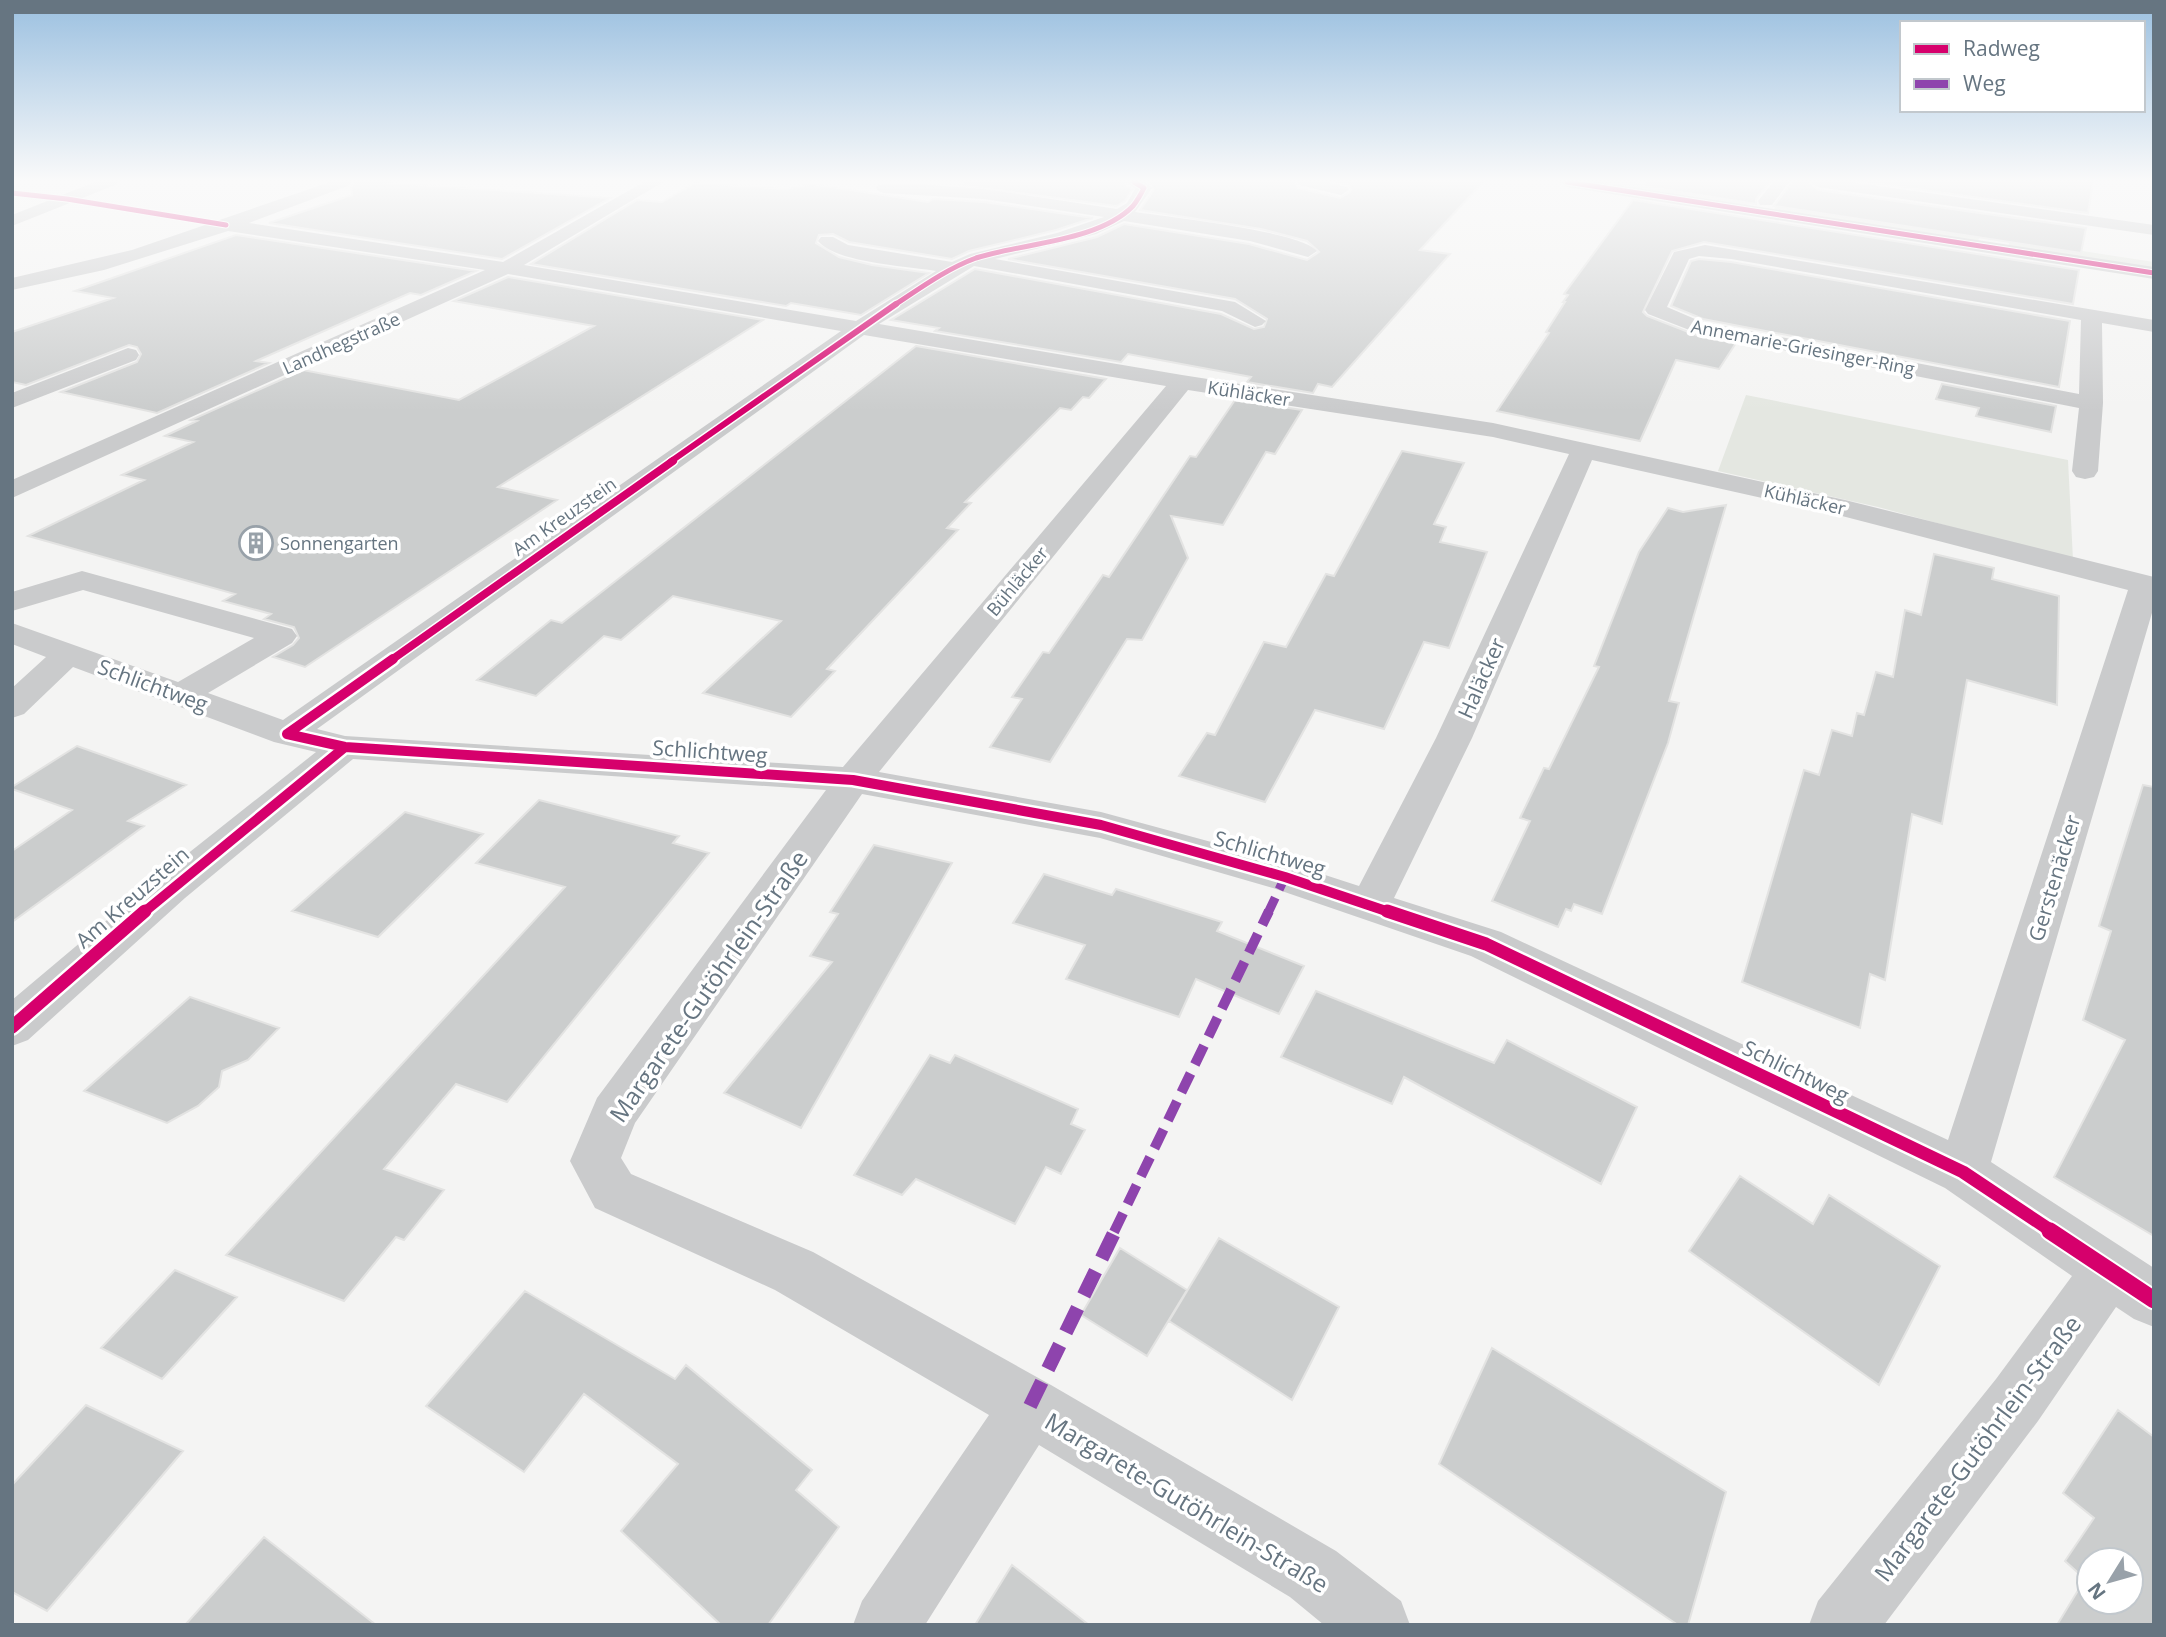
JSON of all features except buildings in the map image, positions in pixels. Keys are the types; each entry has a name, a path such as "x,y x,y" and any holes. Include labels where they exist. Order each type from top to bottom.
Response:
{"street":[{"path":"12,284 97,268 126,258"},
{"name":"Kühläcker","path":"443,258 1182,382 1493,430 1845,508 2150,586"},
{"name":"Landhegstraße","path":"12,490 523,258"},
{"path":"914,258 1228,306 1255,321"},
{"path":"961,264 975,258"},
{"name":"Annemarie-Griesinger-Ring","path":"1680,258 1655,310 1697,327 2091,403"},
{"name":"Annemarie-Griesinger-Ring","path":"1752,258 2154,326"},
{"path":"2060,258 2154,273"},
{"name":"Am Kreuzstein","path":"287,734 861,327 961,264"},
{"path":"2085,471 2091,403 2091,314"},
{"path":"12,401 128,355"},
{"name":"Bühläcker","path":"853,780 1182,382"},
{"name":"Haläcker","path":"1371,903 1454,738 1584,449"},
{"path":"24,461 58,470"},
{"path":"12,601 82,580 281,636 181,695"},
{"name":"Gerstenäcker","path":"1963,1172 2150,586"},
{"path":"12,707 32,646"},
{"name":"Schlichtweg","path":"32,646 181,695 287,734 345,747 853,780 1101,825 1371,903 1486,944 1963,1172 2132,1284"},
{"name":"Am Kreuzstein","path":"12,1027 171,888 345,747"},
{"name":"Margarete-Gutöhrlein-Straße","path":"853,780 614,1113 595,1161 614,1191 794,1270 1313,1574 1377,1625"},
{"name":"Margarete-Gutöhrlein-Straße","path":"1842,1625 2017,1400 2132,1284"},
{"name":"Margarete-Gutöhrlein-Straße","path":"886,1625 1030,1406"}],"shaded area":[{"path":"2087,258 2130,258 2154,262 2154,268"},
{"path":"1746,395 2068,460 2073,560 1878,507 1718,471"}],"marked path":[{"path":"1030,1406 1285,877"}],"cycle path":[{"path":"287,734 822,354 922,287 975,258"},
{"path":"2060,258 2154,273"},
{"path":"287,734 345,747 853,780 1101,825 1285,877 1486,944 1963,1172 2154,1300"},
{"path":"12,1027 171,888 345,747"}],"place":[{"name":"Sonnengarten","path":"256,543"}]}
